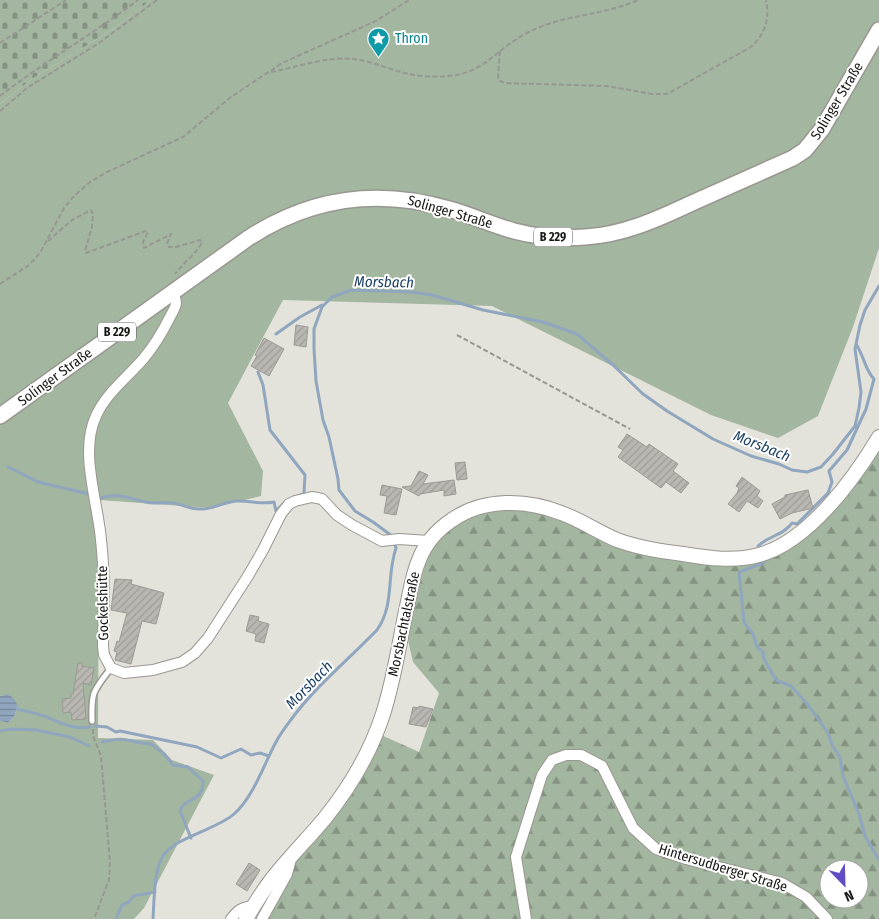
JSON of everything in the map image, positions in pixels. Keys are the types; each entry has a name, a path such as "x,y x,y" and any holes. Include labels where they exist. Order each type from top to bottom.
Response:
{"main road":[{"name":"Solinger Straße","path":"0,416 268,225 301,211 344,200 388,198 425,202 512,230 548,236 587,237 620,232 642,225 792,158 805,150 813,142 835,108 879,30"},
{"name":"Morsbachtalstraße","path":"246,919 270,882 332,808 363,762 387,699 416,569 429,541 446,524 464,513 485,506 512,502 534,504 561,512 616,539 643,548 714,558 738,558 760,555 794,538 821,513 843,490 879,437"}],"street":[{"name":"Gockelshütte","path":"111,668 104,655 103,646 101,539 88,447 96,416 100,409 122,381 144,358 165,327 176,303 173,292"},
{"path":"111,668 124,673 153,670 182,662 195,654 208,638 252,570 281,514 288,504 295,501 306,497 317,497 352,526 375,538 429,541"},
{"name":"Hintersudberger Straße","path":"526,919 516,857 542,775 552,760 566,755 581,755 602,766 633,828 656,849 686,859 782,883 806,897 827,919"},
{"path":"262,919 287,874 291,858"},
{"path":"230,919 237,910 243,907 254,906"}],"lane":[{"path":"92,721 91,698 95,688 111,668"}],"path":[{"path":"0,43 66,0"},
{"path":"0,96 32,71 76,44 138,0"},
{"path":"0,111 27,88 99,43 157,0"},
{"path":"0,284 29,265 40,253 64,208 90,182 106,172 183,137 232,97 293,57 376,21 409,0"},
{"path":"269,72 315,62 351,59 369,62 414,75 448,76 466,73 477,69 521,36 556,20 612,10 638,0"},
{"path":"500,50 498,78 500,81 606,86 652,94 667,94 751,47 758,41 766,27 766,0"},
{"path":"46,243 72,220 91,210 93,219 86,253 146,231 148,232 143,242 144,248 170,234 167,244 169,247 181,246 200,240 202,242 201,246 176,272 173,278 173,292"},
{"path":"457,335 630,429"},
{"path":"92,721 93,736 101,756 110,862 110,880 94,919"}],"green space":[{"path":"0,0 151,0 115,28 32,79 0,104"},
{"path":"151,0 879,0 879,248 853,327 818,416 778,438 711,415 492,306 283,300 228,403 263,471 261,496 211,508 99,500 98,738 153,740 172,760 214,775 144,908 134,919 0,919 0,721 8,723 14,717 18,706 4,695 0,696 0,104 32,79 115,28"},
{"path":"879,449 879,919 259,919 297,849 379,734 419,752 439,693 413,662 406,632 429,552 442,533 480,511 521,507 583,529 657,550 765,558 834,507 875,457"}],"water":[{"path":"8,694 18,706 14,717 8,723 0,721 0,696"}],"building":[{"path":"296,325 308,327 306,347 294,345"},
{"path":"264,338 284,349 269,376 251,366"},
{"path":"627,434 647,447 649,444 678,464 673,471 689,483 681,493 666,482 661,488 618,457 623,450 618,447"},
{"path":"465,462 467,479 457,480 455,463"},
{"path":"419,471 428,475 423,484 454,480 456,494 444,496 444,490 420,494 419,496 402,487 411,486"},
{"path":"742,477 760,491 757,496 763,501 758,508 747,501 739,512 728,504 737,493 739,488 736,486"},
{"path":"382,485 402,489 396,515 384,513 387,496 380,495"},
{"path":"808,490 813,508 792,513 780,519 772,504 785,497 785,495"},
{"path":"115,579 132,580 131,584 164,593 156,624 142,621 131,664 115,660 117,652 114,651 117,641 119,642 127,613 111,610"},
{"path":"250,615 259,617 258,621 269,624 264,643 255,641 256,634 246,631"},
{"path":"78,663 82,663 82,666 94,668 91,685 83,683 86,719 72,720 71,712 63,713 62,699 71,698 71,694 73,694"},
{"path":"419,706 433,709 426,727 409,724 413,707 419,708"},
{"path":"249,863 260,870 247,891 236,884"}],"waterway":[{"name":"Morsbach","path":"392,536 355,511 339,490 316,381 314,349 314,329 322,307 332,297 351,290 412,292 432,295 483,310 543,322 577,334 643,394 713,439 751,456 792,470 807,472 821,467 855,426 861,392 855,349 865,310 879,286"},
{"path":"276,334 300,317 322,305"},
{"path":"758,546 785,530 792,523 797,524 828,493 832,482 829,471 847,450 866,409 874,379 856,344"},
{"path":"258,372 263,385 270,430 305,475 304,493 300,495"},
{"path":"8,467 38,482 89,494"},
{"path":"101,498 118,496 149,503 173,503 199,509 241,501 274,502 276,511 283,504"},
{"name":"Morsbach","path":"153,919 156,877 163,856 177,844 226,820 241,807 252,790 278,739 302,705 377,630 383,620 388,600 391,569 396,548 394,542"},
{"path":"764,563 739,572 744,622 753,634 757,647 763,652 764,659 776,680 791,686 809,706 828,733 833,747 840,757 843,776 859,814 865,836 879,860"},
{"path":"17,709 72,726 90,727"},
{"path":"95,726 107,727 116,732 120,731 197,747 221,758 241,749 251,755 260,753 269,756"},
{"path":"0,731 12,729 36,730 70,737 89,746"},
{"path":"102,742 121,739 151,744 164,754 173,765 188,767 203,781 200,793 185,803 180,811 191,838"},
{"path":"116,919 122,905 129,902 133,896 155,892"}],"place":[{"name":"Thron","path":"379,57"}]}
